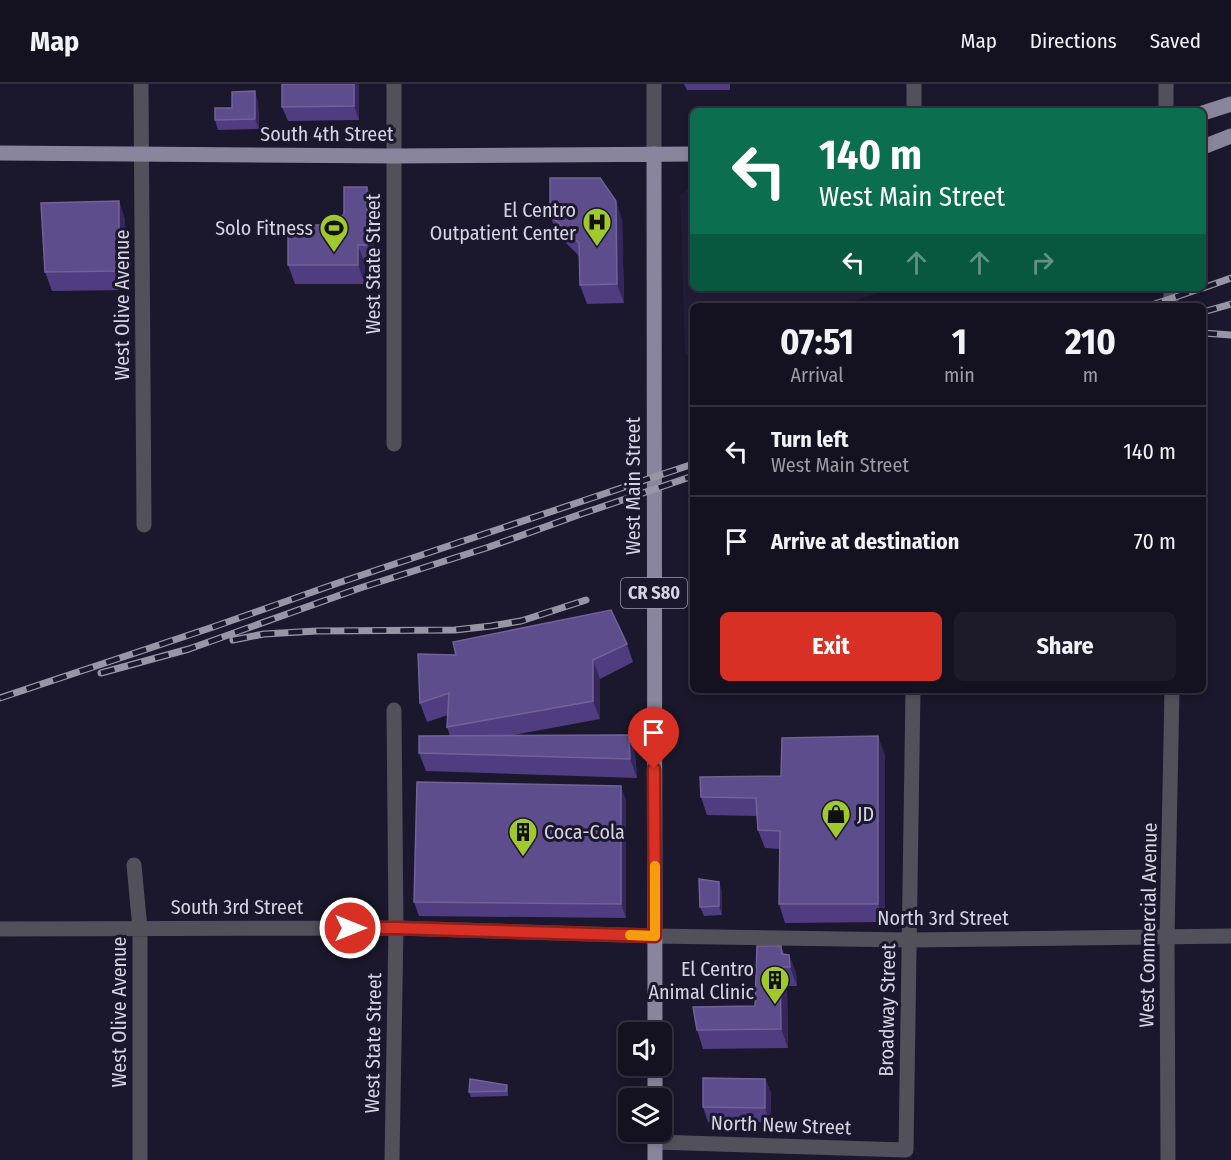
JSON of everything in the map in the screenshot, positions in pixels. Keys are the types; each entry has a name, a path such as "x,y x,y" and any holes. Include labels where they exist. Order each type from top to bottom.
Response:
{"main road":[{"path":"1206,112 1231,104"},
{"path":"1206,146 1231,136"},
{"name":"South 4th Street","path":"0,153 395,156 690,154"},
{"name":"West Main Street","path":"654,154 655,1022"},
{"path":"655,1142 655,1160"}],"street":[{"name":"West Olive Avenue","path":"141,84 144,525"},
{"name":"West State Street","path":"394,84 394,444"},
{"name":"West Main Street","path":"654,84 654,154"},
{"path":"914,84 914,108"},
{"path":"1166,84 1166,108"},
{"name":"Broadway Street","path":"906,1150 913,693"},
{"name":"West Commercial Avenue","path":"1168,1160 1167,937 1172,693"},
{"name":"West State Street","path":"392,1160 396,928 394,710"},
{"name":"West Olive Avenue","path":"134,865 140,928 140,1160"},
{"name":"South 3rd Street","path":"0,929 396,928 655,936"},
{"name":"North 3rd Street","path":"655,936 909,940 1231,936"},
{"name":"North New Street","path":"672,1138 906,1150"}],"shaded area":[{"path":"690,187 690,291 884,291 847,303 690,303 690,354 685,355 680,195"}],"building":[{"path":"282,84 354,84 354,106 282,107"},
{"path":"255,91 255,119 215,120 215,108 232,108 232,92"},
{"name":"El Centro Outpatient Center","path":"550,178 600,178 616,201 617,284 580,285 579,243 550,215"},
{"path":"344,187 367,187 367,245 358,245 358,265 288,265 288,225 332,225 344,214"},
{"path":"119,201 119,271 45,272 41,203"},
{"path":"611,610 627,644 593,660 593,701 447,727 449,693 420,703 418,654 456,655 453,642"},
{"path":"629,735 630,759 419,753 419,736"},
{"name":"JD","path":"878,736 878,904 779,904 780,831 758,830 756,798 701,797 700,777 781,776 782,738"},
{"name":"Coca-Cola","path":"417,782 621,786 621,904 414,902"},
{"path":"699,879 719,882 719,906 700,907"},
{"path":"757,946 781,946 782,954 789,955 790,967 780,967 781,1029 697,1030 693,1007 755,1006"},
{"path":"703,1078 765,1079 765,1108 703,1107"},
{"path":"470,1079 507,1085 506,1091 469,1092"}],"railway":[{"path":"1206,287 1231,278"},
{"path":"1158,303 1193,291"},
{"path":"1206,311 1231,304"},
{"path":"1206,333 1231,335"},
{"path":"0,698 690,465"},
{"path":"101,673 189,649 360,588 489,547 690,477"},
{"path":"233,640 264,634 317,631 455,630 491,626 521,621 586,600"}],"slow traffic":[{"path":"630,935 655,936 655,866"}],"place":[{"name":"El Centro Outpatient Center","path":"597,248"},
{"name":"Solo Fitness","path":"334,254"},
{"name":"JD","path":"836,840"},
{"name":"Coca-Cola","path":"523,858"},
{"name":"El Centro Animal Clinic","path":"775,1006"}],"route":[{"path":"350,928 655,936 654,769"}]}
